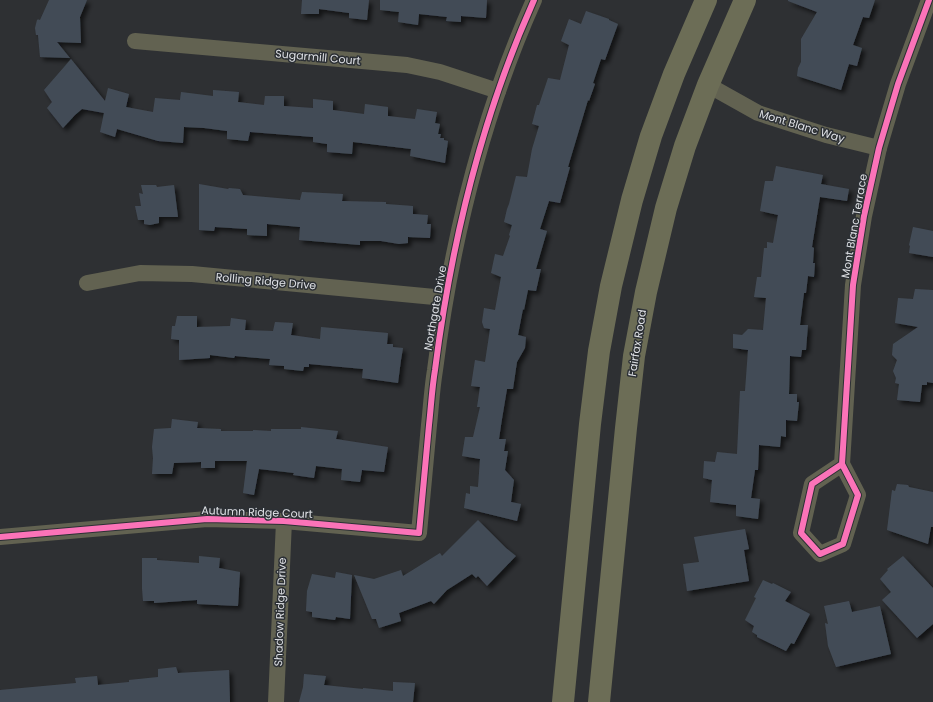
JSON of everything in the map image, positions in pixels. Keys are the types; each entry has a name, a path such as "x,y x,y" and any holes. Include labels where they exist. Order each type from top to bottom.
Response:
{"main road":[{"path":"563,702 591,417 599,351 611,286 632,200 651,136 674,74 706,0"},
{"path":"708,85 703,82 701,75 733,0"},
{"name":"Fairfax Road","path":"599,702 625,436 635,349 646,292 666,208 685,146 708,85 745,0"}],"street":[{"name":"Northgate Drive","path":"419,533 434,371 458,234 476,162 498,91 534,0"},
{"name":"Mont Blanc Terrace","path":"842,464 853,285 864,216 879,148 898,84 929,0"},
{"name":"Sugarmill Court","path":"135,41 407,65 440,72 498,91"},
{"name":"Mont Blanc Way","path":"708,85 758,113 826,135 879,148"},
{"name":"Rolling Ridge Drive","path":"87,283 140,273 192,274 446,298"},
{"path":"842,464 858,495 843,544 820,554 801,533 812,484 842,464"},
{"name":"Autumn Ridge Court","path":"0,537 207,518 284,521 419,533"},
{"name":"Shadow Ridge Drive","path":"276,702 284,521"}],"building":[{"path":"49,0 87,0 80,17 81,43 57,42 70,58 40,57 38,35 36,35 35,28 37,19 40,20"},
{"path":"302,0 369,0 367,20 349,18 349,13 319,9 319,14 301,14"},
{"path":"380,0 487,0 486,18 461,16 461,22 446,21 447,17 419,14 418,25 398,22 399,12 380,10"},
{"path":"788,0 875,0 869,18 863,17 853,45 862,48 857,66 849,64 841,90 797,76 798,68 801,62 801,39 817,12"},
{"path":"586,11 609,19 618,24 605,60 601,59 593,83 595,84 589,101 588,100 568,167 570,167 560,203 549,201 540,229 547,231 536,269 541,269 536,291 528,290 524,310 523,309 518,335 526,337 525,348 517,362 513,389 507,389 499,439 506,439 504,451 508,451 505,470 514,480 511,502 521,504 517,521 464,508 466,493 470,494 470,486 478,487 480,459 462,456 465,437 473,437 480,407 477,407 480,387 471,386 475,360 485,362 490,329 484,328 482,322 484,308 495,310 501,277 491,273 495,254 503,256 510,236 512,225 504,222 516,176 527,177 532,149 539,126 532,124 537,105 539,105 548,78 560,80 569,45 561,41 569,19 581,24"},
{"path":"71,59 105,101 108,88 129,94 126,107 153,112 155,98 180,100 181,92 213,96 213,90 239,92 238,102 264,105 265,96 284,96 284,106 313,108 313,99 333,101 333,110 364,114 365,104 388,107 388,116 415,119 417,109 437,112 435,123 440,124 438,134 441,134 440,138 444,138 444,140 448,141 445,163 410,156 411,149 353,142 352,154 327,152 327,144 313,142 313,137 250,132 248,141 227,139 227,131 204,128 184,127 183,143 158,141 117,129 115,137 100,132 104,113 82,109 63,128 47,108 52,102 44,90"},
{"path":"776,166 823,175 821,184 849,189 847,201 820,197 812,247 814,248 813,263 815,263 814,277 808,276 806,293 804,293 800,325 808,325 806,350 802,350 801,357 790,356 789,394 797,394 797,402 799,402 797,421 786,420 786,437 781,436 780,447 759,445 758,470 755,470 751,498 760,499 758,519 736,516 736,505 710,502 712,480 703,478 704,461 715,462 717,452 737,454 740,391 745,391 748,350 733,348 733,334 742,335 748,329 763,330 766,298 754,297 757,277 761,277 764,248 767,248 767,242 773,243 778,215 760,211 765,181 773,181"},
{"path":"199,184 228,189 240,189 243,195 300,200 302,192 343,194 342,201 386,202 386,204 413,206 413,214 428,215 427,224 431,224 430,238 408,237 408,243 399,244 381,241 360,241 360,245 299,240 300,227 267,224 267,236 247,235 247,229 215,227 214,231 199,230"},
{"path":"141,185 156,185 157,187 174,185 178,217 159,217 159,223 150,225 144,224 144,220 138,220 135,206 141,206 139,193 143,194"},
{"path":"913,227 933,231 933,257 909,253 909,245"},
{"path":"915,289 933,290 933,383 927,382 927,385 922,385 920,402 897,400 899,384 895,383 896,378 893,371 897,360 892,355 893,344 918,327 895,323 898,298 913,299"},
{"path":"177,316 197,316 197,327 230,326 231,318 246,320 245,330 273,331 275,322 293,323 291,335 320,339 321,327 388,333 387,344 393,344 393,347 403,348 398,383 362,378 363,369 309,364 309,367 304,367 303,371 284,369 284,366 269,365 270,359 235,356 234,358 210,355 210,358 179,360 179,340 171,339 172,326 175,326"},
{"path":"172,419 198,422 197,428 221,429 221,431 271,431 271,429 301,429 301,427 338,431 336,439 388,447 384,472 362,470 360,482 341,480 342,469 316,466 314,478 293,475 294,473 259,469 254,495 243,493 247,461 215,461 215,468 201,468 201,462 174,463 172,474 152,474 154,429 171,428"},
{"path":"897,484 908,485 909,487 933,492 933,527 931,527 928,544 887,530 892,490 895,491"},
{"path":"478,520 516,556 487,586 478,576 476,578 472,574 447,590 434,604 431,601 399,613 401,621 379,628 376,619 372,619 354,575 374,579 401,570 403,576 440,553 442,556"},
{"path":"745,529 749,549 744,550 749,581 687,591 683,564 699,562 694,537"},
{"path":"199,556 220,558 219,568 240,572 238,606 197,604 197,600 154,603 154,601 143,601 142,558 157,558 157,560 199,563"},
{"path":"903,556 933,588 933,624 917,638 882,600 891,592 880,579 888,570 887,569"},
{"path":"336,572 352,575 350,619 336,617 335,620 312,617 312,612 306,611 307,591 312,574 335,578"},
{"path":"763,580 791,592 785,601 810,614 794,644 791,643 786,651 757,637 757,635 752,632 754,626 745,620 756,598 754,597"},
{"path":"849,601 852,612 880,606 891,654 836,667 828,646 825,623 828,624 824,606"},
{"path":"176,667 178,673 229,670 230,702 0,702 0,690 76,683 75,678 97,676 98,685 129,682 129,680 158,677 158,669"},
{"path":"304,674 326,676 324,685 363,689 393,691 393,682 415,683 413,702 299,702 303,687"}],"cycle path":[{"path":"0,537 207,519 284,521 419,533 434,377 450,275 460,228 484,135 515,44 534,0"},
{"path":"842,464 812,484 801,533 820,554 843,544 858,495 842,464 853,285 864,216 879,148 898,84 929,0"}]}
